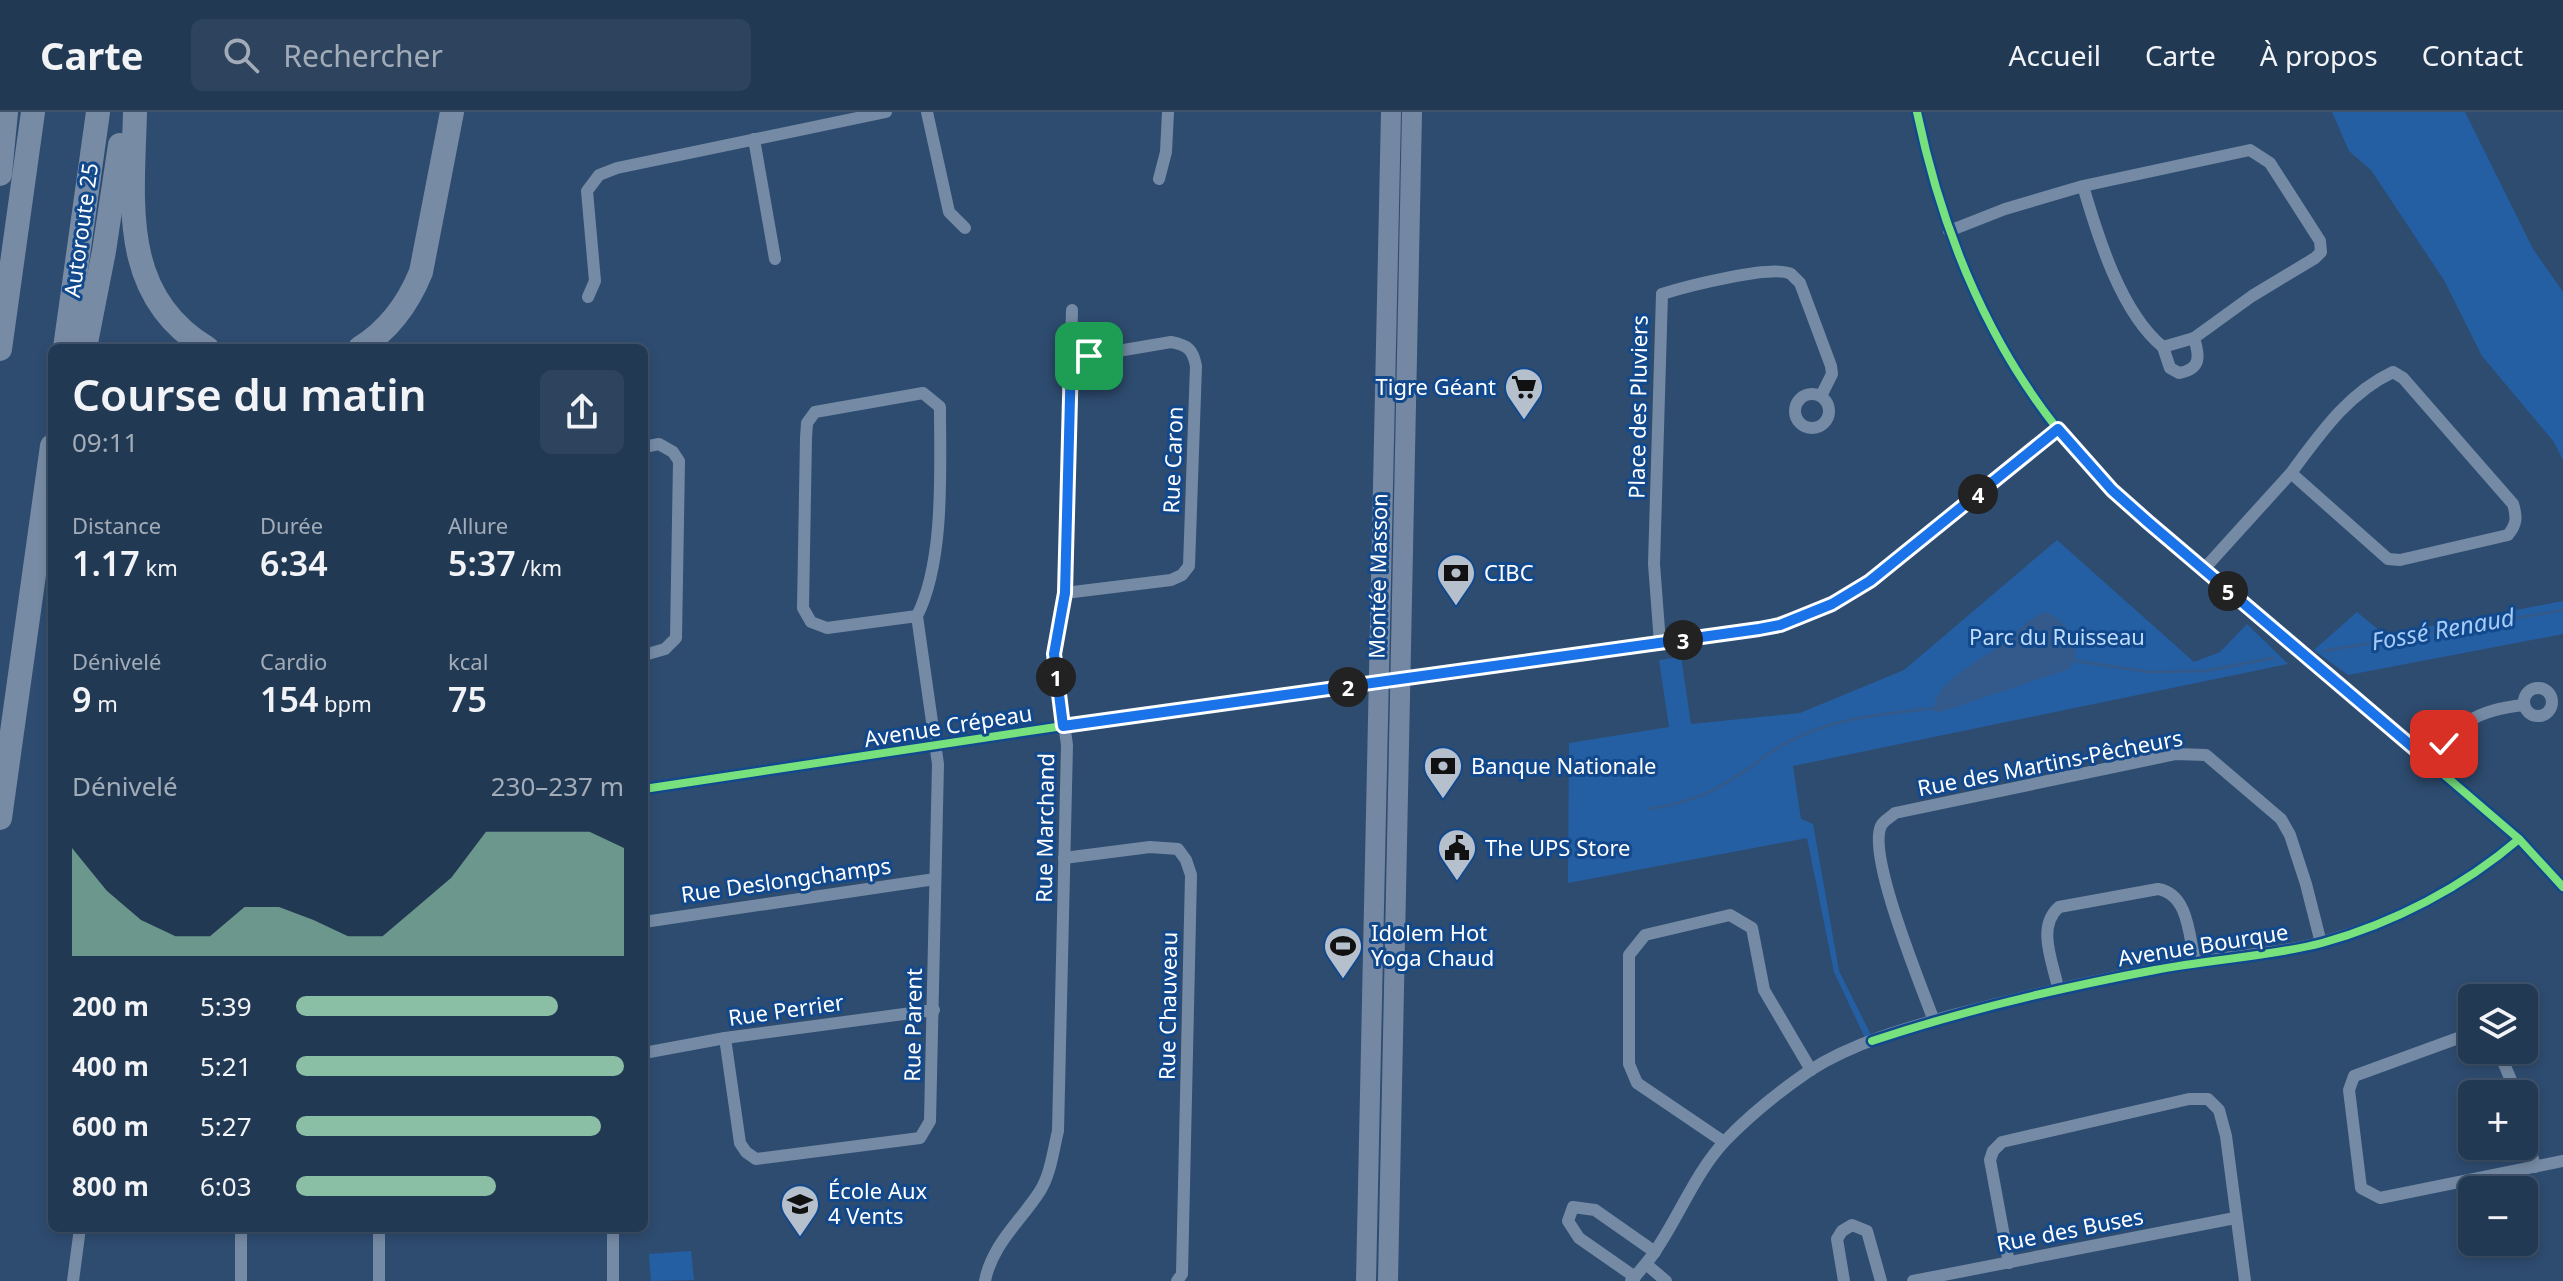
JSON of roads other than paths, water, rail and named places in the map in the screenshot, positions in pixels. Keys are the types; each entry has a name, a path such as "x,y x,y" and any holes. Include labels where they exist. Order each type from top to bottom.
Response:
{"highway":[{"path":"0,174 6,112"},
{"path":"0,349 33,112"},
{"name":"Autoroute 25","path":"66,344 98,112"},
{"path":"86,344 104,251 124,112"},
{"path":"135,112 132,205 135,240 141,263 151,288 167,312 201,344"},
{"path":"366,344 395,317 417,283 427,249 452,112"},
{"path":"0,818 48,475"},
{"path":"43,511 48,492"}],"main road":[{"name":"Montée Masson","path":"1390,682 1391,112"},
{"name":"Montée Masson","path":"1366,1281 1382,1018 1390,682 1412,112"},
{"name":"Montée Masson","path":"1382,1018 1388,1281"}],"street":[{"path":"588,297 595,281 587,191 599,175 617,168 886,112"},
{"path":"927,112 949,212 965,228"},
{"path":"1159,179 1166,152 1168,112"},
{"path":"1917,112 1935,188 1969,283 2009,360 2058,429 2112,490 2519,839 2563,887"},
{"path":"754,139 775,259"},
{"path":"1949,231 2005,209 2083,186 2250,150 2270,163 2320,241 2321,252 2194,338 2163,347"},
{"path":"2083,186 2104,249 2129,304 2163,347 2170,368 2179,373 2189,371 2197,364 2199,354 2194,338"},
{"name":"Place des Pluviers","path":"1660,643 1654,564 1662,294 1754,273 1781,272 1791,275 1800,283 1831,366 1832,374 1821,396"},
{"name":"Rue Marchand","path":"985,1281 996,1249 1040,1191 1049,1171 1058,1131 1067,745 1054,654 1065,593 1072,310"},
{"name":"Rue Caron","path":"1065,593 1171,580 1182,575 1189,566 1196,381 1193,353 1184,345 1171,342 1071,359"},
{"path":"2204,569 2291,473 2332,419 2360,394 2393,372 2403,378 2513,504 2517,517 2508,535 2400,560 2388,559 2291,473"},
{"name":"Rue Parent","path":"725,1038 740,1143 756,1159 920,1138 930,1121 938,764 917,616 929,579 936,536 940,488 940,407 923,393 815,412 807,423 806,438 803,608 811,622 827,628 917,616"},
{"name":"Avenue Crépeau","path":"648,788 1063,726 1771,627 1839,601 1870,581 2058,429"},
{"path":"648,446 659,444 673,452 679,461 676,638 665,649 648,654"},
{"path":"2429,761 2472,717 2500,707 2524,705"},
{"name":"Rue des Martins-Pêcheurs","path":"1934,1021 1888,889 1879,843 1882,825 1895,813 2176,754 2206,755 2281,819 2290,835 2306,884 2321,943"},
{"name":"Avenue Bourque","path":"1633,1279 1655,1252 1724,1142 1756,1112 1811,1070 1872,1041 2058,988 2195,962 2321,943 2380,923 2428,901 2468,878 2519,839"},
{"name":"Rue Chauveau","path":"1064,858 1150,847 1178,849 1191,875 1182,1274 1177,1281"},
{"name":"Rue Deslongchamps","path":"648,921 935,879"},
{"path":"2058,988 2046,927 2051,914 2059,907 2158,889 2169,891 2178,899 2184,913 2195,962"},
{"path":"1724,1142 1637,1083 1629,1064 1629,955 1645,935 1730,915 1752,928 1764,990 1774,1012 1811,1070"},
{"name":"Rue Perrier","path":"648,1052 725,1038 934,1010"},
{"path":"2458,1038 2354,1076 2349,1090 2361,1188 2380,1198 2563,1161"},
{"path":"2009,1263 1990,1160 1993,1151 2002,1142 2189,1099 2208,1099 2219,1110 2226,1136 2245,1281"},
{"path":"2533,1160 2535,1167"},
{"path":"1633,1279 1579,1238 1568,1221 1573,1207 1595,1210 1655,1252"},
{"name":"Rue des Buses","path":"1913,1281 2235,1218"},
{"path":"1844,1281 1837,1239 1842,1231 1852,1225 1867,1231 1881,1281"},
{"path":"73,1281 79,1232"},
{"path":"241,1232 241,1281"},
{"path":"379,1232 379,1281"},
{"path":"613,1232 613,1281"},
{"path":"1646,1264 1666,1281"}],"waterway":[{"name":"Fossé Renaud","path":"2324,651 2563,610"},
{"name":"Fossé Renaud","path":"2076,661 2149,672 2204,671 2273,658"},
{"name":"Fossé Renaud","path":"1648,809 1679,803 1710,792 1778,748 1829,725 1863,717 1933,708"}],"place":[{"name":"Tigre Géant","path":"1524,421"},
{"name":"CIBC","path":"1456,607"},
{"name":"Banque Nationale","path":"1443,800"},
{"name":"The UPS Store","path":"1457,882"},
{"name":"Idolem Hot Yoga Chaud","path":"1343,980"},
{"name":"École Aux 4 Vents","path":"800,1238"}],"park label":[{"name":"Parc du Ruisseau","path":"2057,637"}]}
